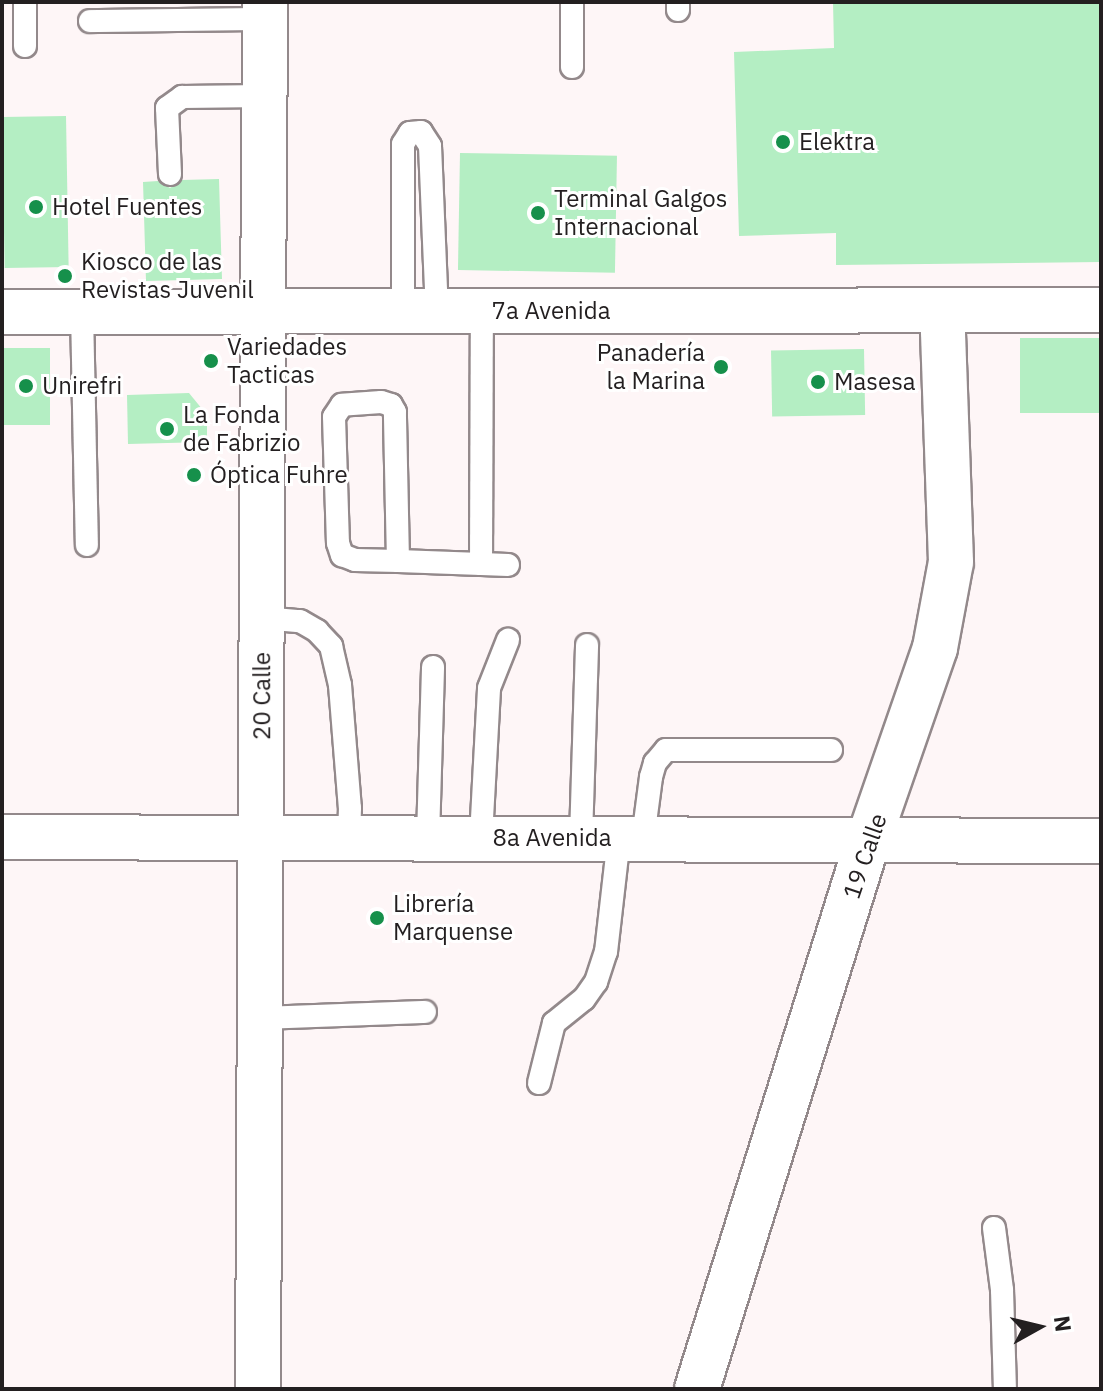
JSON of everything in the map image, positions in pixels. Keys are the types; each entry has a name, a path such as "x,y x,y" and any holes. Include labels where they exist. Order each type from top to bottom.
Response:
{"street":[{"name":"20 Calle","path":"258,1389 265,10"},
{"name":"19 Calle","path":"697,1389 870,839 935,648 951,562 942,310"},
{"name":"7a Avenida","path":"2,312 1101,310"},
{"name":"8a Avenida","path":"2,837 1101,841"}],"lane":[{"path":"25,2 25,46"},
{"path":"572,2 572,67"},
{"path":"90,21 265,10"},
{"path":"170,174 167,108 182,97 264,96"},
{"path":"421,132 430,146 420,311 403,144 410,133 421,132"},
{"path":"481,564 482,311"},
{"path":"82,312 87,545"},
{"path":"398,561 395,412 391,405 381,402 342,405 334,417 338,543 342,555 355,560 508,565"},
{"path":"262,618 300,621 317,631 331,646 340,685 350,808 349,836"},
{"path":"481,837 489,688 508,640"},
{"path":"539,1083 554,1023 584,999 596,982 603,962 614,838 587,645"},
{"path":"428,837 433,667"},
{"path":"614,838 651,777 655,763 666,750 831,750"},
{"path":"259,1018 425,1012"},
{"path":"994,1228 1002,1290 1005,1389"}],"building":[{"path":"833,2 1101,2 1101,262 836,265 836,233 739,236 734,52 834,48"},
{"name":"Hotel Fuentes","path":"66,116 69,267 5,268 2,117"},
{"name":"Terminal Galgos Internacional","path":"460,153 617,156 615,273 458,270"},
{"path":"219,179 222,279 146,281 143,182 158,181 170,188 182,180"},
{"path":"1020,338 1101,338 1101,413 1020,413"},
{"name":"Unirefri","path":"2,348 50,348 50,425 2,425"},
{"name":"Masesa","path":"864,349 865,415 772,417 771,351"},
{"name":"La Fonda de Fabrizio","path":"189,393 207,415 207,442 128,444 127,395"}],"place":[{"name":"Elektra","path":"783,142"},
{"name":"Hotel Fuentes","path":"36,207"},
{"name":"Terminal Galgos Internacional","path":"538,213"},
{"name":"Kiosco de las Revistas Juvenil","path":"65,276"},
{"name":"Variedades Tacticas","path":"211,361"},
{"name":"Panadería la Marina","path":"721,367"},
{"name":"Masesa","path":"818,382"},
{"name":"Unirefri","path":"26,386"},
{"name":"La Fonda de Fabrizio","path":"167,429"},
{"name":"Óptica Fuhre","path":"194,475"},
{"name":"Librería Marquense","path":"377,918"}]}
